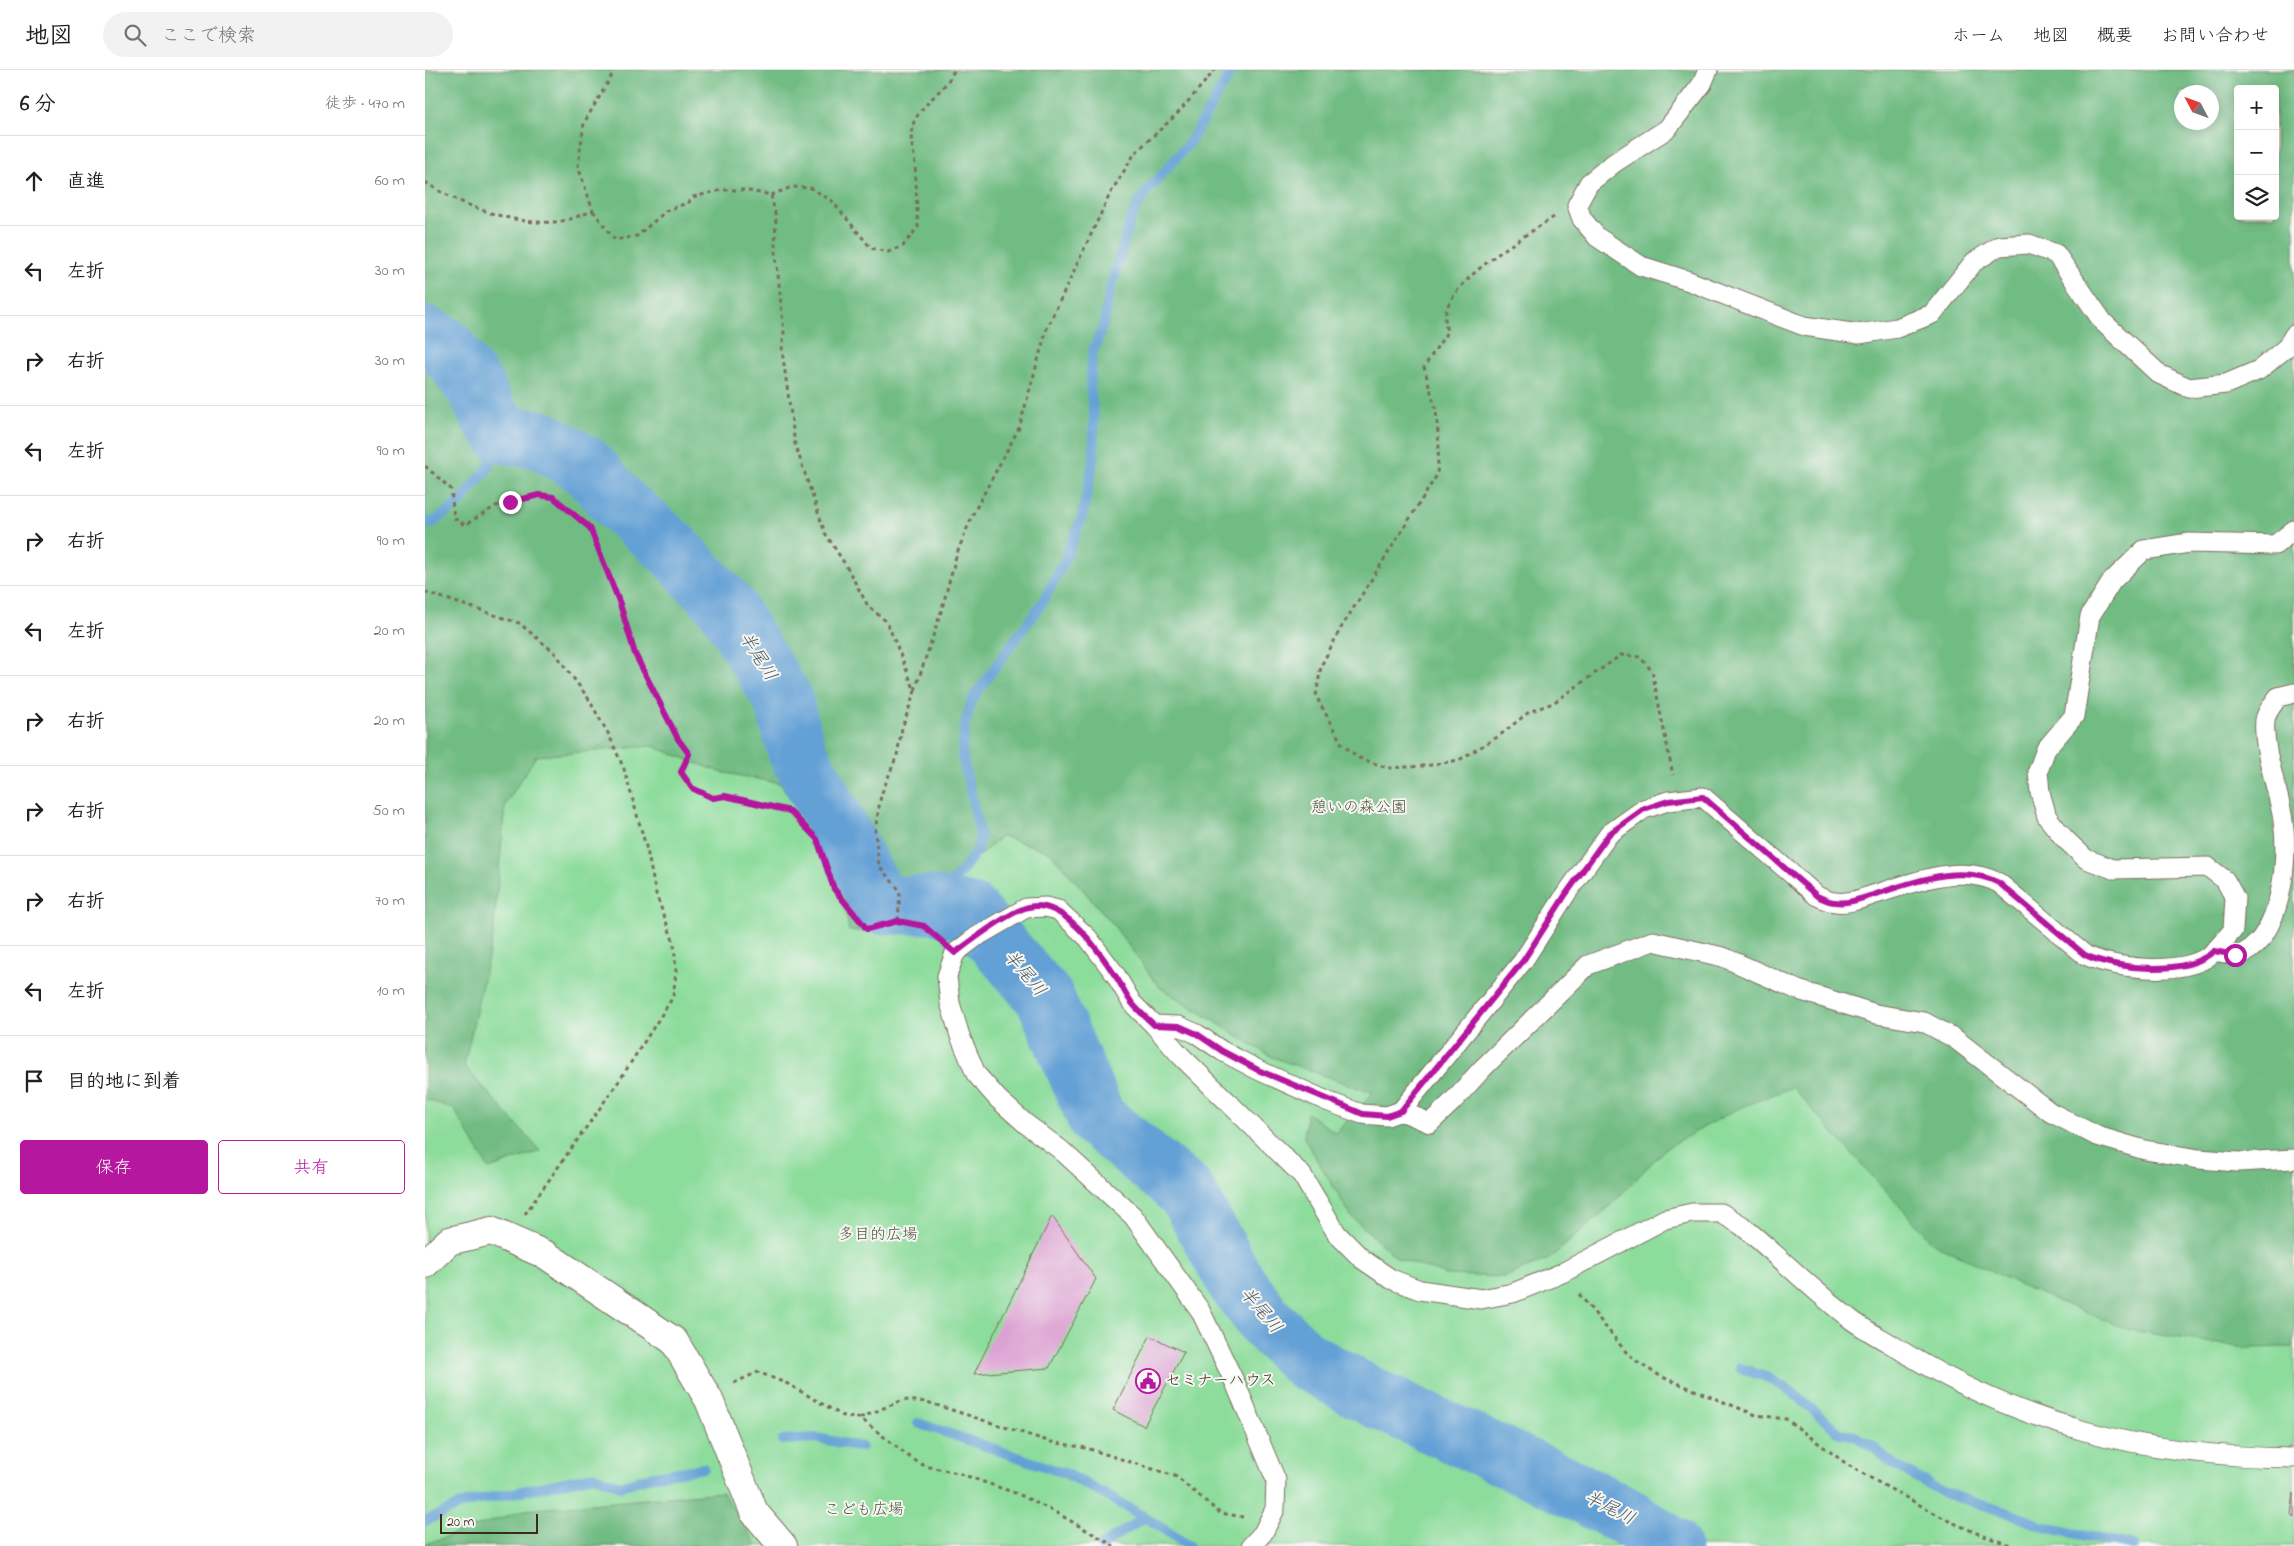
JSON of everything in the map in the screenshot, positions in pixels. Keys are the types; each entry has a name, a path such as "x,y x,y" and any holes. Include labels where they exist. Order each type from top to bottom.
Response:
{"street":[{"path":"425,1264 449,1242 491,1232 546,1255 674,1341 709,1400 754,1512 783,1546"}],"lane":[{"path":"1708,70 1702,84 1667,129 1614,163 1589,183 1577,205 1582,219 1597,237 1641,266 1689,281 1803,326 1859,334 1897,328 1932,314 1974,262 1999,246 2029,244 2056,254 2103,322 2159,374 2189,388 2226,384 2259,370 2287,347 2294,336"},
{"path":"1154,1025 1179,1026 1197,1034 1222,1051 1258,1070 1363,1114 1387,1116 1401,1111 1523,961 1566,894 1609,834 1644,809 1668,801 1703,797 1817,896 1835,902 1855,901 1948,874 1968,874 1987,877 1999,883 2085,955 2097,961 2153,968 2182,966 2207,958 2233,930 2235,898 2225,880 2208,867 2113,869 2086,859 2064,838 2047,817 2040,792 2038,771 2046,749 2074,716 2090,616 2112,581 2145,550 2189,544 2275,545 2294,530"},
{"path":"2214,951 2235,955 2243,954 2260,940 2273,919 2284,865 2285,847 2283,822 2265,740 2265,717 2278,697 2294,693"},
{"path":"1251,1546 1263,1533 1275,1510 1276,1480 1236,1385 1199,1310 1133,1216 1067,1155 997,1099 976,1074 959,1036 950,1003 947,976 955,953 976,937 1026,908 1046,907 1058,910 1088,938 1115,974 1132,1003 1179,1054 1302,1175 1337,1234 1362,1259 1391,1279 1420,1290 1481,1299 1513,1292 1562,1273 1665,1219 1692,1212 1721,1213 1741,1225 1854,1322 1929,1369 1993,1400 2031,1415 2159,1447 2243,1458 2294,1458"},
{"path":"1401,1111 1430,1123 1588,965 1653,941 1723,957 1798,990 1876,1014 1924,1022 1954,1038 2050,1112 2097,1136 2145,1150 2199,1159 2238,1162 2294,1159"}],"path":[{"path":"613,70 611,77 583,123 578,166 593,211 615,240 637,236 665,211 689,202 693,197 722,190 744,190 771,195 792,186 811,188 831,200 871,248 888,252 903,246 918,227 914,157 910,139 914,122 934,94 950,80 954,70"},
{"path":"898,921 900,891 879,866 875,831 881,795 897,755 902,728 941,612 957,553 972,516 1019,428 1047,328 1110,194 1135,153 1179,112 1215,70"},
{"path":"425,182 448,195 478,208 532,222 553,222 593,211"},
{"path":"771,195 776,218 775,245 784,332 782,350 795,444 800,463 825,533 868,606 887,622 915,691"},
{"path":"1577,205 1558,214 1520,239 1488,261 1459,286 1445,316 1447,332 1424,367 1437,410 1439,445 1437,475 1341,628 1321,666 1316,696 1342,744 1359,758 1388,768 1425,766 1459,760 1499,736 1529,712 1553,703 1621,655 1640,657 1652,671 1678,800"},
{"path":"425,466 451,489 454,518 465,524 496,506 539,495 553,497 590,528 620,604 635,654 678,739 689,754 681,772 692,788 713,798 725,796 790,811 817,839 834,889 867,929 898,921 924,926 955,953"},
{"path":"425,592 519,624 555,653 588,698 609,735 625,769 647,850 656,894 675,943 676,972 673,997 654,1029 565,1160 537,1200 506,1238"},
{"path":"1562,1273 1626,1352 1640,1364 1671,1381 1756,1415 1786,1419 1848,1465 1876,1481 1947,1520 2013,1546"},
{"path":"709,1400 733,1384 758,1372 788,1384 845,1417 860,1418 903,1400 927,1402 1051,1442 1086,1448 1175,1476 1220,1513 1237,1515 1267,1526"},
{"path":"860,1418 904,1454 925,1466 958,1473 1018,1494 1114,1546"}],"green space":[{"name":"憩いの森公園","path":"425,70 2294,70 2294,1546 425,1546"},
{"name":"憩いの森公園","path":"425,70 2294,70 2294,1347 2245,1348 2129,1330 2026,1288 1933,1243 1792,1087 1735,1110 1666,1148 1609,1207 1549,1259 1504,1277 1446,1275 1397,1258 1351,1216 1304,1138 1307,1113 1336,1133 1373,1093 1272,1057 1159,987 1112,923 1050,852 1002,836 891,931 849,931 836,856 779,783 720,772 652,746 536,756 505,805 493,935 464,1066 540,1151 489,1169 454,1109 425,1099"},
{"path":"722,1492 757,1546 425,1546 425,1544 525,1510"}],"building":[{"path":"1052,1216 1096,1279 1049,1368 974,1374"},
{"name":"セミナーハウス","path":"1150,1336 1184,1352 1144,1426 1113,1410"},
{"path":"2294,1493 2294,1518 2291,1514"}],"waterway":[{"path":"946,908 937,897 962,871 977,850 980,834 962,755 965,724 973,698 1042,603 1064,562 1082,517 1094,457 1094,417 1090,385 1093,351 1104,323 1109,293 1131,218 1143,196 1190,142 1232,70"},
{"name":"半尾川","path":"425,335 444,345 477,390 488,414 503,434 541,440 585,465 618,502 671,548 726,606 783,699 797,752 881,905 934,905 971,913 1045,998 1097,1119 1186,1192 1238,1285 1266,1322 1305,1360 1376,1399 1559,1482 1629,1518 1671,1546"},
{"path":"425,520 431,524 459,503 486,471 503,434"},
{"path":"1740,1368 1769,1378 1792,1392 1840,1433 1855,1436 1872,1446 1893,1464 1944,1493 2009,1513 2044,1527 2134,1546"},
{"path":"918,1423 1067,1474 1145,1517 1189,1546"},
{"path":"783,1440 817,1438 861,1447"},
{"path":"425,1521 465,1503 594,1476 621,1486 654,1476 704,1468"},
{"path":"1101,1546 1145,1517"}],"place":[{"name":"セミナーハウス","path":"1148,1381"}],"route":[{"path":"510,502 539,495 553,497 590,528 620,604 635,654 678,739 689,754 681,772 692,788 713,798 725,796 790,811 817,839 834,889 867,929 898,921 924,926 955,953 976,937 1026,908 1046,907 1058,910 1088,938 1115,974 1132,1003 1154,1025 1179,1026 1197,1034 1222,1051 1258,1070 1329,1102 1363,1114 1387,1116 1401,1111 1523,961 1566,894 1609,834 1644,809 1668,801 1703,797 1817,896 1835,902 1855,901 1948,874 1968,874 1987,877 1999,883 2058,930 2085,955 2097,961 2153,968 2182,966 2207,958 2214,951 2235,955"}],"park label":[{"name":"多目的広場","path":"878,1235"},
{"name":"こども広場","path":"864,1510"}]}
